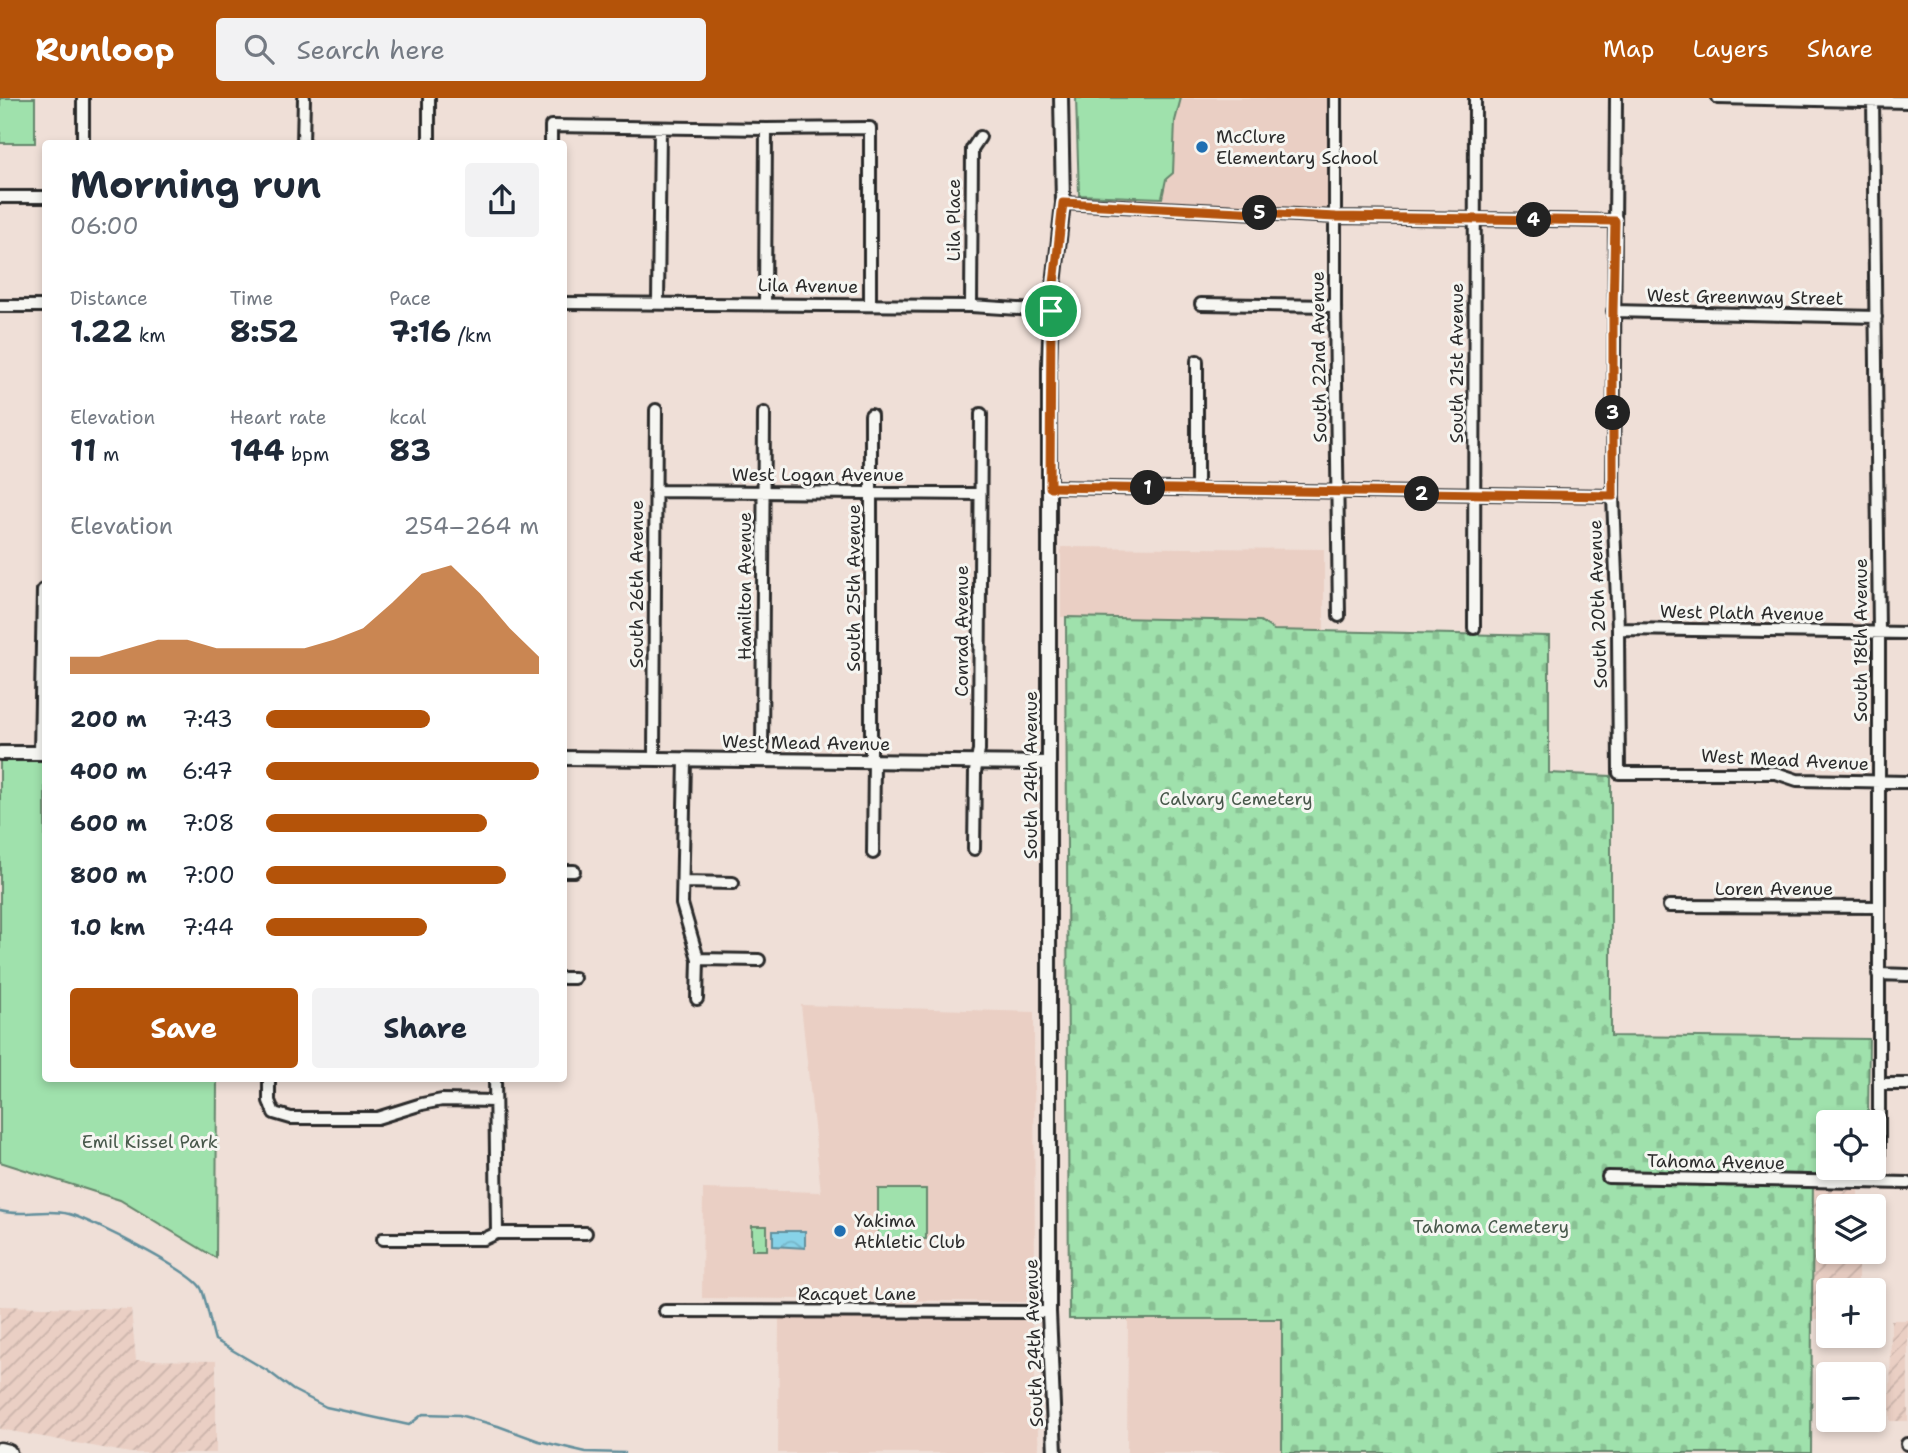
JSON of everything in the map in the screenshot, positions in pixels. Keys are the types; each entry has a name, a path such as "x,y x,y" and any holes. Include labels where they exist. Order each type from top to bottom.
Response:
{"main road":[{"path":"0,1451 8,1453"}],"street":[{"path":"83,98 83,140"},
{"path":"303,140 304,98"},
{"path":"429,98 429,140"},
{"name":"South 24th Avenue","path":"1055,1453 1049,1312 1050,487 1051,311 1063,203 1062,98"},
{"name":"South 22nd Avenue","path":"1335,98 1339,617"},
{"name":"South 21st Avenue","path":"1474,628 1475,98"},
{"name":"South 20th Avenue","path":"1616,98 1613,496 1618,629 1619,773"},
{"path":"1718,98 1908,102"},
{"name":"South 18th Avenue","path":"1873,100 1879,632 1878,1182"},
{"path":"551,140 551,126 870,128 870,305"},
{"path":"658,303 660,128"},
{"path":"765,303 766,129"},
{"name":"Lila Place","path":"971,306 972,149 980,137"},
{"path":"0,197 42,197"},
{"path":"1063,203 1336,217 1615,221"},
{"name":"Lila Avenue","path":"567,303 971,306 1051,311"},
{"path":"1201,304 1335,306"},
{"path":"0,306 42,306"},
{"name":"West Greenway Street","path":"1613,311 1876,317"},
{"path":"1196,361 1197,489"},
{"name":"South 26th Avenue","path":"654,758 656,410"},
{"name":"Hamilton Avenue","path":"762,759 764,413"},
{"name":"Conrad Avenue","path":"974,849 981,414"},
{"name":"South 25th Avenue","path":"872,415 873,853"},
{"path":"1050,487 1613,496"},
{"name":"West Logan Avenue","path":"655,491 980,494"},
{"name":"West Plath Avenue","path":"1618,629 1908,633"},
{"path":"0,753 42,753"},
{"name":"West Mead Avenue","path":"567,758 1049,763"},
{"path":"685,760 682,904 698,959 697,999"},
{"name":"West Mead Avenue","path":"1619,773 1776,773 1797,780 1908,782"},
{"path":"684,882 733,883"},
{"name":"Loren Avenue","path":"1670,906 1879,907"},
{"path":"698,959 759,960"},
{"path":"1878,974 1908,975"},
{"path":"269,1082 269,1101 274,1113 290,1118 377,1118 442,1100 495,1101"},
{"path":"495,1082 497,1233"},
{"path":"1880,1083 1908,1084"},
{"name":"Tahoma Avenue","path":"1608,1177 1908,1183"},
{"path":"383,1239 484,1239 497,1233 586,1233"},
{"name":"Racquet Lane","path":"665,1311 1049,1312"}],"shaded area":[{"name":"McClure Elementary School","path":"1076,98 1327,98 1327,209 1079,195"},
{"path":"1061,547 1324,549 1324,632 1274,630 1260,621 1061,617"},
{"path":"801,1005 1034,1012 1035,1302 702,1298 703,1189 821,1192"},
{"path":"1813,1187 1858,1188 1858,1194 1816,1194 1816,1264 1858,1264 1858,1278 1816,1278 1816,1319 1812,1319"},
{"path":"0,1306 131,1309 136,1360 216,1361 216,1453 130,1453 0,1429"},
{"path":"779,1318 1032,1320 1039,1453 778,1453"},
{"path":"1128,1319 1282,1319 1282,1453 1127,1453"},
{"path":"1891,1320 1908,1320 1908,1421 1890,1421"}],"green space":[{"path":"0,98 35,98 35,143 0,143"},
{"path":"1076,98 1181,98 1175,121 1173,173 1166,179 1162,198 1079,195"},
{"name":"Tahoma Cemetery","path":"1066,617 1260,621 1274,630 1549,636 1549,773 1611,776 1611,1036 1869,1039 1868,1110 1816,1110 1811,1453 1282,1453 1282,1319 1069,1319"},
{"name":"Emil Kissel Park","path":"0,760 42,761 42,1082 217,1082 216,1258 120,1200 0,1162"},
{"path":"878,1189 926,1189 926,1239 878,1239"},
{"path":"752,1226 767,1226 767,1250 752,1250"}],"water":[{"path":"773,1231 805,1231 805,1248 773,1246"}],"waterway":[{"path":"0,1211 69,1214 161,1259 201,1288 215,1340 268,1371 293,1390 326,1407 409,1425 423,1414 459,1415 539,1441 586,1452 625,1453"}],"place":[{"name":"McClure Elementary School","path":"1202,147"},
{"name":"Yakima Athletic Club","path":"840,1231"}],"route":[{"path":"1063,203 1336,217 1615,221 1613,496 1050,487 1051,311 1063,203"}],"park label":[{"name":"Calvary Cemetery","path":"1236,799"}]}
